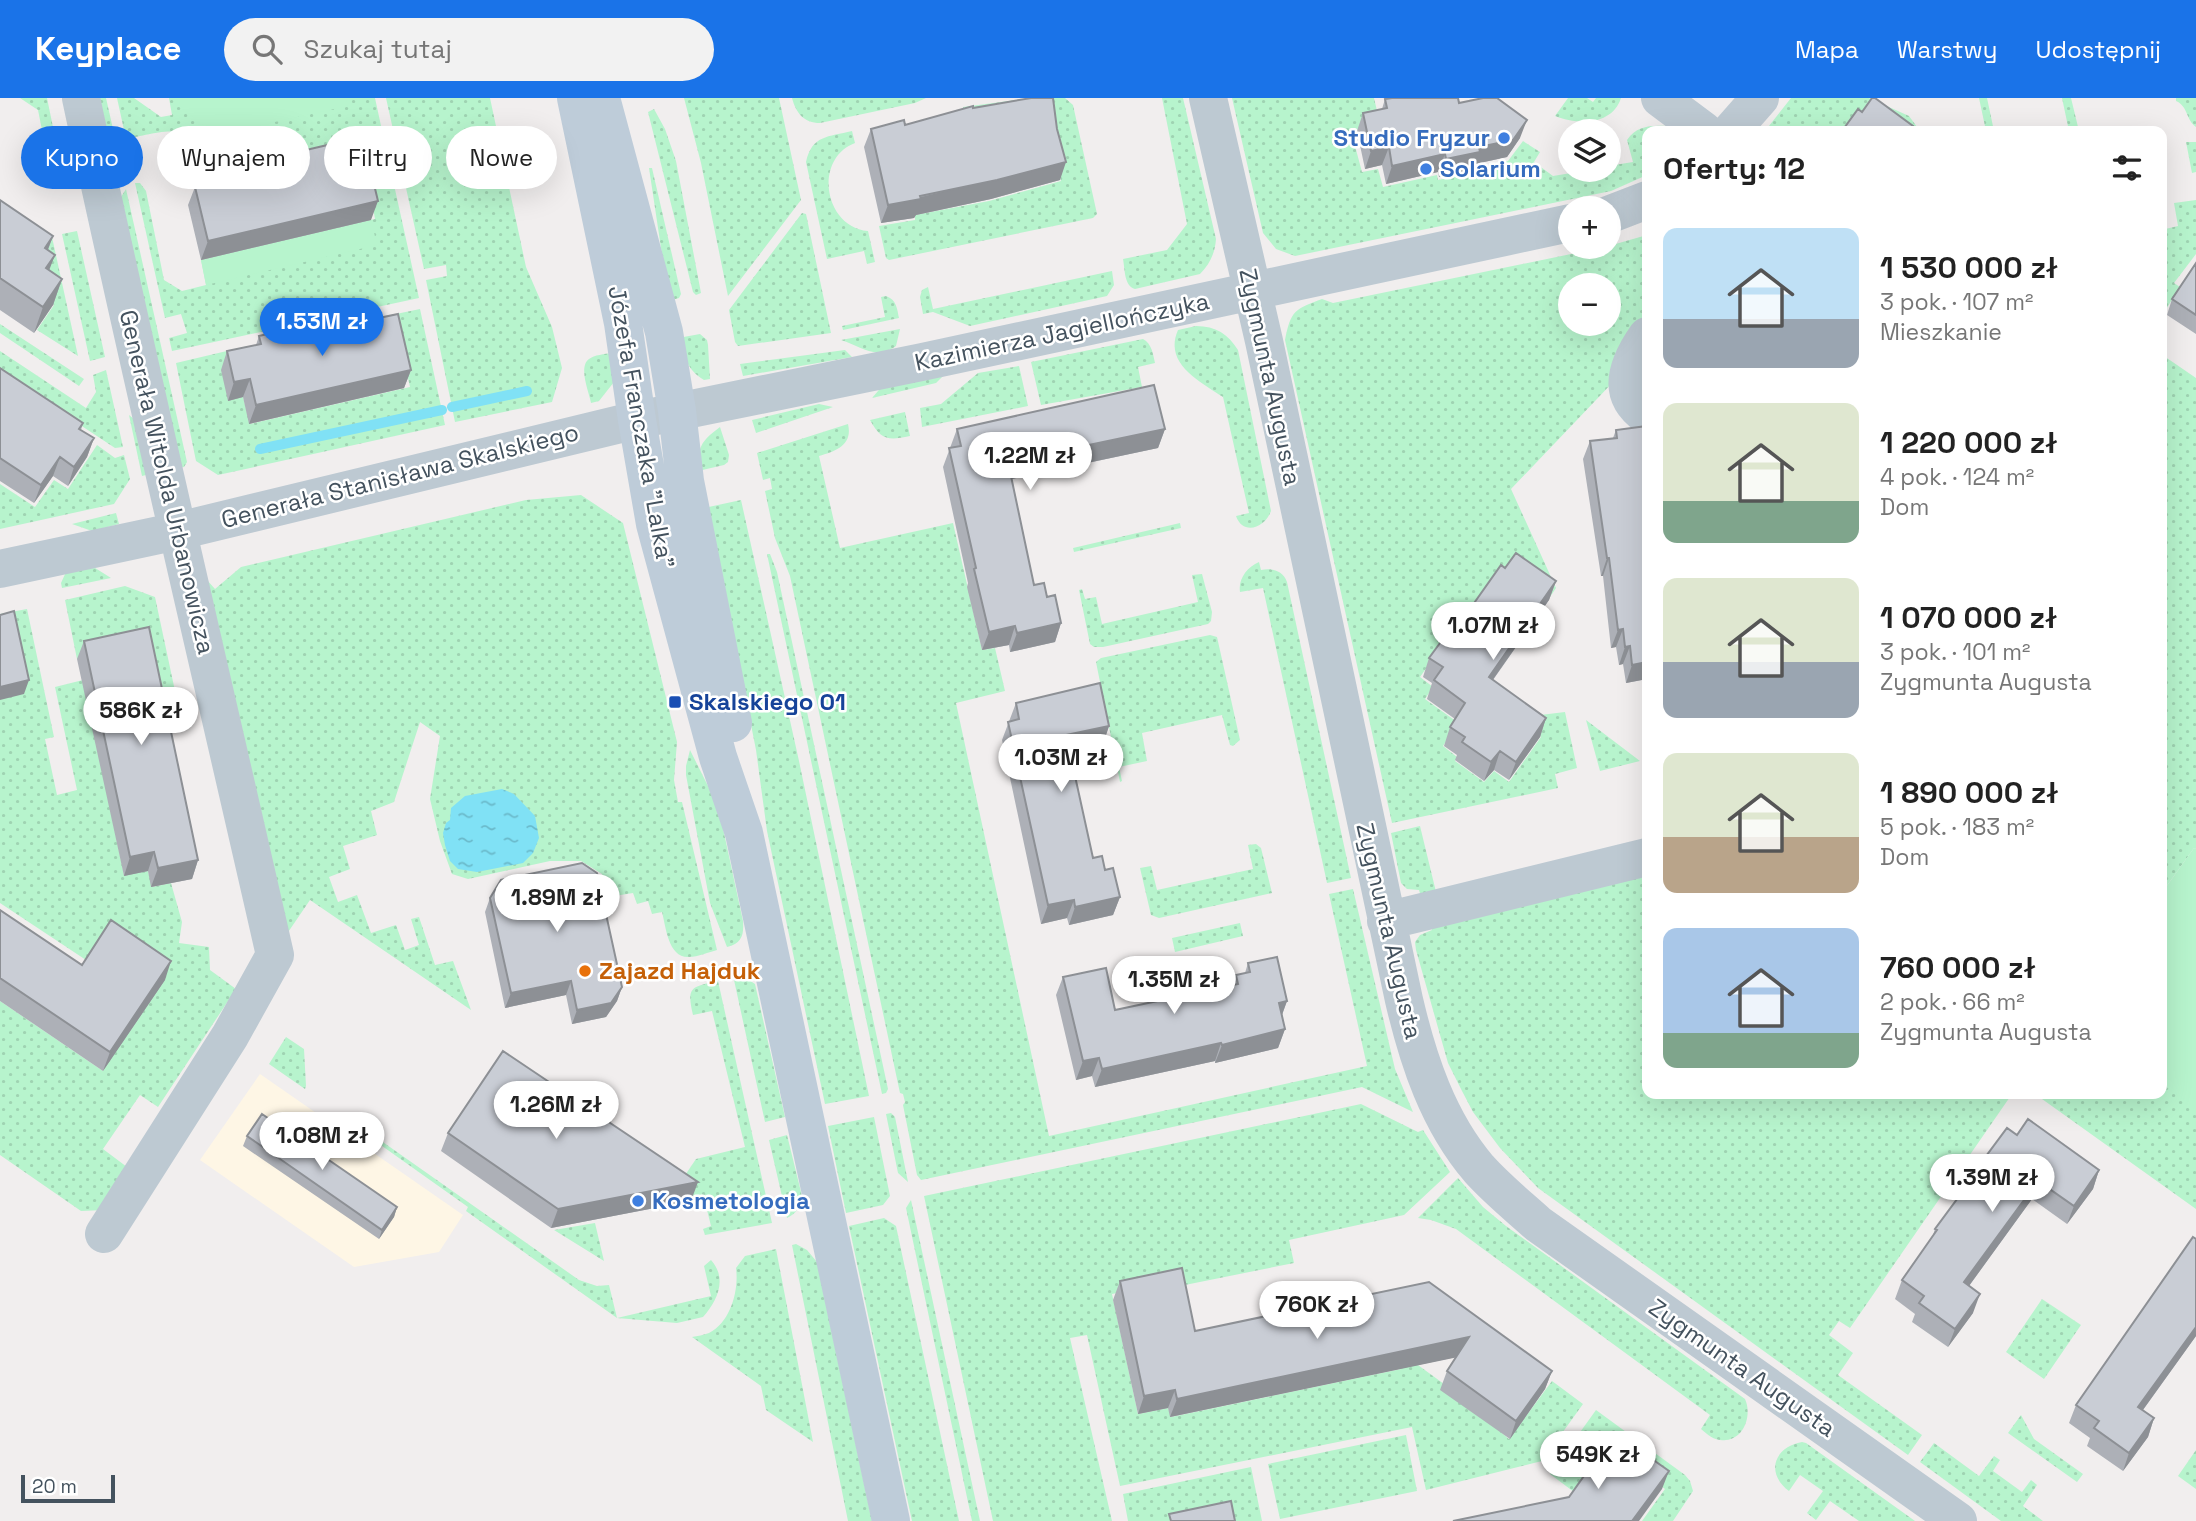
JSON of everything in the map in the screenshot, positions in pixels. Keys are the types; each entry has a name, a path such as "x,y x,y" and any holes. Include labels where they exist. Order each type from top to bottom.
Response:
{"street":[{"name":"Generała Witolda Urbanowicza","path":"81,98 164,481 178,531 275,955 230,1036 104,1234"},
{"name":"Józefa Franczaka \"Lalka\"","path":"576,98 623,323 651,508 718,757 744,833 891,1521"},
{"name":"Józefa Franczaka \"Lalka\"","path":"601,98 660,313 677,411 685,481 740,756 744,833"},
{"name":"Zygmunta Augusta","path":"1208,98 1253,292 1416,1053 1440,1108 1458,1141 1479,1168 1538,1224 1958,1521"},
{"path":"1660,98 1697,126"},
{"path":"1735,126 1760,98"},
{"path":"1621,210 1642,203"},
{"name":"Kazimierza Jagiellończyka","path":"677,411 922,362 1558,226"},
{"path":"1642,343 1633,356 1626,381 1636,408 1642,412"},
{"name":"Generała Stanisława Skalskiego","path":"0,569 178,531 677,411"},
{"path":"1386,921 1642,858"}],"shaded area":[{"path":"260,1074 463,1215 439,1252 354,1267 200,1160"}],"green space":[{"path":"20,98 47,98 53,126 41,126 38,110"},
{"path":"97,98 106,98 112,126 104,126"},
{"path":"117,98 134,98 161,117 172,115 169,98 375,98 381,126 324,126 324,147 310,150 310,126 157,126 157,133 143,135 143,126 123,126"},
{"path":"179,98 346,98 348,106 256,126 204,126 180,106"},
{"path":"386,98 490,98 496,126 446,126 446,189 509,189 526,267 552,327 562,368 552,402 455,422 426,280 447,276 446,265 424,269 406,189 432,189 432,126 392,126"},
{"path":"684,98 779,98 801,200 728,296 701,163"},
{"path":"792,98 926,98 915,103 820,123 801,116"},
{"path":"1032,98 1065,98 1073,105 1097,214 1093,218 889,260 886,258 879,226 915,220 915,215 989,201 1061,181 1052,147 966,120 963,107"},
{"path":"1162,98 1183,98 1216,239 1211,258 1200,274 1135,289 1127,281 1123,259 1167,250 1187,224"},
{"path":"1232,98 1374,98 1377,125 1351,131 1362,172 1378,169 1383,187 1437,175 1438,180 1477,172 1476,169 1508,161 1523,141 1540,152 1534,162 1553,176 1558,175 1558,182 1621,182 1621,164 1633,162 1627,140 1635,131 1642,128 1642,177 1611,191 1587,196 1558,196 1558,202 1295,256 1276,249 1263,233"},
{"path":"1568,98 1587,98 1593,102 1596,98 1621,98 1610,114 1599,119 1564,119 1555,116"},
{"path":"1791,98 1869,98 1909,116 1916,126 1769,126"},
{"path":"1979,98 1987,98 1993,126 1985,126"},
{"path":"2062,98 2071,98 2078,126 2068,126"},
{"path":"2176,98 2196,98 2196,127 2183,106 2176,101"},
{"path":"654,109 665,129 676,161 701,293 696,295 693,292 648,112"},
{"path":"852,131 855,143 842,151 833,163 829,191 833,206 842,218 853,227 868,231 875,262 867,264 864,251 827,259 806,162 817,142 828,136"},
{"path":"2186,142 2196,142 2196,172 2192,173"},
{"path":"324,158 324,169 313,160"},
{"path":"649,168 652,168 681,294 679,298 669,301"},
{"path":"143,187 146,191 164,280 182,291 206,285 201,260 375,219 373,207 350,189 395,189 419,298 172,351 169,338 187,333 181,314 165,318 136,189"},
{"path":"126,189 187,462 184,467 178,468 121,197"},
{"path":"2196,200 2196,254 2174,283 2180,287 2167,308 2167,229 2178,226 2174,203"},
{"path":"802,213 806,214 831,333 738,346 729,310"},
{"path":"371,220 377,245 206,285 201,260"},
{"path":"77,231 105,357 90,361 62,234"},
{"path":"31,235 52,237 78,356 37,330 54,305 42,295"},
{"path":"1642,236 1642,319 1620,352 1616,379 1511,489 1556,588 1550,597 1449,636 1420,677 1433,687 1425,699 1457,722 1443,746 1457,757 1455,761 1484,782 1494,771 1509,782 1541,737 1516,718 1565,712 1577,768 1555,774 1558,788 1392,823 1285,340 1292,316 1300,308 1322,299 1333,303 1558,257 1558,259 1621,259 1621,242"},
{"path":"1112,271 1114,285 1107,296 970,326 933,312 923,314 920,297 922,290 928,287 933,309"},
{"path":"886,296 894,302 899,318 843,330 842,326 885,317 881,297"},
{"path":"420,309 445,425 218,475 196,461 176,363 248,346 253,362 243,397 250,424 410,387 397,328 348,324"},
{"path":"0,324 84,379 79,386 0,333"},
{"path":"1196,326 1221,332 1238,350 1271,511 1264,522 1254,527 1244,526 1236,516 1249,513 1223,397 1187,371 1176,353 1178,330"},
{"path":"900,329 896,346 881,352 868,351 841,340"},
{"path":"700,334 707,340 708,345 710,379 704,380 690,367 678,338"},
{"path":"1143,339 1150,346 1155,363 1138,367 1142,387 1041,405 1031,362"},
{"path":"845,350 852,357 743,376 740,364"},
{"path":"0,351 86,408 96,392 93,375 106,370 123,447 115,448 0,372"},
{"path":"611,353 614,382 599,401 591,403 584,374 586,363 594,357"},
{"path":"2167,358 2196,378 2196,849 2194,848 2167,886"},
{"path":"1019,366 1028,406 922,427 920,408 941,404 978,373"},
{"path":"950,369 936,383 872,398 884,384"},
{"path":"819,404 833,407 756,433 752,420"},
{"path":"905,412 910,436 886,437 878,432 870,420"},
{"path":"129,415 139,423 150,474 142,476"},
{"path":"848,424 846,442 819,456 840,548 953,523 982,650 995,648 1005,691 956,703 1049,1136 1367,1066 1329,894 1353,889 1395,1069 1413,1112 1362,1087 921,1180 917,1175 903,1105 905,1102 903,1094 900,1093 790,576 775,538 765,491 772,489 770,478 763,480 757,453"},
{"path":"720,427 729,455 728,462 698,471 702,446"},
{"path":"97,445 115,458 124,455 130,479 114,504 0,529 0,484 35,507 54,480 68,489"},
{"path":"581,495 623,523 677,742 674,780 678,802 682,802 717,950 689,957 676,953 669,940 662,912 652,914 648,901 637,904 633,893 608,897 602,874 581,861 550,861 468,879 452,874 440,841 430,799 440,736 420,722 394,802 371,811 377,835 343,846 350,869 329,877 338,902 357,895 371,933 396,925 405,950 419,945 411,919 419,917 435,965 453,961 471,1010 310,900 280,944 207,580 215,589 241,567 526,500"},
{"path":"741,500 869,1096 825,1104 767,831 756,750 740,669 704,508"},
{"path":"116,513 119,524 92,531 72,524"},
{"path":"1180,523 1181,528 1074,552 1073,548"},
{"path":"767,554 770,554 777,572 888,1089 882,1094"},
{"path":"1259,562 1261,570 1277,571 1287,582 1351,878 1327,883 1263,588 1240,592 1244,574"},
{"path":"92,566 111,578 62,588 61,583 66,572"},
{"path":"1202,574 1212,612 1208,624 1103,647 1090,644 1079,590 1082,589 1085,599 1096,597 1102,624 1198,602 1192,575"},
{"path":"125,586 155,597 175,691 152,696 142,646 77,659 65,600"},
{"path":"27,609 54,737 45,739 57,795 77,790 55,687 83,680 124,875 148,871 152,887 171,883 182,922 179,943 209,947 210,970 236,989 158,1107 140,1095 103,1149 131,1170 105,1210 81,1211 0,1155 0,1001 103,1071 89,962 0,903 0,614"},
{"path":"1210,635 1217,637 1240,740 1233,746 1230,745 1222,715 1142,733 1147,761 1119,767 1120,782 1096,662 1101,658"},
{"path":"1586,720 1640,761 1600,771"},
{"path":"690,750 721,819 743,921 741,938 727,947 710,903 686,775"},
{"path":"1420,826 1437,896 1421,897 1419,890 1407,889 1401,883 1391,833"},
{"path":"1256,844 1261,848 1272,893 1159,918 1151,915 1140,868 1151,866 1157,890 1253,869 1248,845"},
{"path":"2194,848 2196,849 2196,1108 2167,1087 2167,886"},
{"path":"1642,877 1642,1099 2009,1099 1850,1328 1839,1321 1829,1335 1853,1353 1838,1375 1922,1435 1908,1455 1538,1188 1500,1148 1473,1112 1448,1063 1415,942 1420,935 1432,930 1431,924"},
{"path":"1240,923 1243,936 1175,952 1172,938"},
{"path":"740,978 755,984 785,1117 765,1122 734,980"},
{"path":"718,981 772,1223 705,1235 703,1229 711,1226 704,1198 690,1201 675,1190 696,1159 745,1147 712,1011 693,1015 691,1005 693,989"},
{"path":"286,1037 304,1049 305,1089 269,1064"},
{"path":"2167,1086 2196,1106 2196,1209 2042,1099 2167,1099"},
{"path":"1361,1104 1418,1132 1423,1130 1450,1172 1404,1215 1289,1240 1294,1263 1180,1286 1178,1281 1112,1294 1138,1414 1168,1408 1171,1417 1401,1369 1407,1357 1444,1384 1509,1439 1552,1381 1583,1404 1542,1461 1426,1490 1412,1427 1120,1486 1087,1335 1070,1338 1112,1521 993,1521 924,1196"},
{"path":"891,1113 895,1117 908,1182 898,1173 886,1114"},
{"path":"874,1117 890,1196 883,1205 846,1213 828,1126"},
{"path":"370,1133 579,1280 597,1286 609,1285 617,1318 466,1211 468,1207 368,1136"},
{"path":"787,1135 802,1196 798,1209 787,1218 769,1140"},
{"path":"1458,1178 1483,1207 1506,1226 1745,1399 1747,1418 1738,1435 1722,1440 1709,1436 1701,1429 1710,1415 1456,1229 1418,1218"},
{"path":"911,1200 980,1521 972,1521 906,1208"},
{"path":"884,1218 896,1226 959,1521 912,1521 849,1226"},
{"path":"595,1223 604,1261 554,1230"},
{"path":"796,1244 807,1250 817,1262 872,1521 848,1521 792,1245"},
{"path":"776,1249 813,1442 766,1410 761,1386 692,1337 709,1333 723,1321 735,1295 736,1268 745,1256"},
{"path":"711,1260 716,1267 719,1290 703,1317 677,1323 617,1318 711,1296 704,1266"},
{"path":"2042,1299 2081,1325 2044,1379 2006,1352"},
{"path":"1596,1410 1690,1481 1693,1491 1673,1521 1642,1521 1665,1489 1635,1467 1574,1492 1550,1474"},
{"path":"2021,1415 2034,1439 2083,1474 2077,1482 2008,1433"},
{"path":"1406,1435 1417,1491 1280,1519 1268,1464"},
{"path":"1802,1442 1915,1521 1859,1521 1830,1501 1816,1520 1807,1513 1823,1491 1800,1475 1789,1491 1782,1484 1775,1469 1779,1455 1785,1449"},
{"path":"1934,1443 1979,1476 1994,1456 2000,1460 1993,1471 2022,1492 2031,1480 2037,1485 2023,1506 2043,1521 2001,1521 1920,1462"},
{"path":"2196,1450 2196,1489 2178,1476"},
{"path":"1251,1467 1262,1521 1128,1521 1123,1494"}],"water":[{"path":"502,789 514,794 535,816 539,838 533,853 523,863 477,872 458,869 450,861 443,833 450,820 451,808 465,796"}],"building":[{"path":"1031,98 1053,98 1057,129 1066,162 888,205 871,129 904,120 905,125 973,106"},
{"path":"1458,98 1459,103 1497,98 1527,120 1513,140 1479,147 1480,152 1446,159 1445,154 1392,166 1389,147 1371,151 1363,113 1387,108 1385,99"},
{"path":"1872,98 1875,98 1913,126 1846,126 1858,109 1862,112"},
{"path":"324,146 324,189 375,189 378,201 208,241 195,189 310,189 310,149"},
{"path":"0,200 53,236 45,248 55,255 46,268 62,279 43,307 0,278"},
{"path":"2196,263 2196,315 2172,299"},
{"path":"372,311 374,319 398,314 411,370 256,405 250,379 234,382 227,351 261,344 259,336 288,329 291,338 346,326 344,318"},
{"path":"0,368 83,423 79,429 94,438 74,467 60,457 41,485 0,458"},
{"path":"1154,385 1165,429 1008,462 1034,585 1044,583 1047,597 1055,595 1061,623 1017,633 1015,626 989,632 949,448 961,446 957,429"},
{"path":"1642,427 1642,663 1632,665 1630,646 1625,647 1623,629 1618,630 1590,441 1617,438 1616,430"},
{"path":"1516,553 1556,581 1489,677 1546,718 1516,762 1500,751 1491,762 1462,742 1465,737 1450,727 1465,703 1434,680 1443,667 1429,658 1457,620 1460,623 1501,565 1505,568"},
{"path":"14,611 29,680 0,687 0,615"},
{"path":"149,627 198,860 158,868 154,852 130,857 84,641"},
{"path":"1100,683 1109,726 1066,735 1093,858 1102,856 1105,870 1113,868 1120,897 1075,907 1074,900 1048,905 1008,722 1019,719 1016,703"},
{"name":"Zajazd Hajduk","path":"582,863 597,873 622,987 611,1003 577,1010 571,981 511,993 490,898 501,880"},
{"path":"0,910 82,965 111,920 171,961 110,1052 0,978"},
{"path":"1277,957 1287,1001 1279,1003 1285,1029 1222,1045 1221,1043 1102,1069 1099,1058 1083,1061 1063,977 1106,968 1115,1010 1238,984 1236,975 1250,972 1248,963"},
{"path":"503,1051 698,1182 558,1209 448,1133"},
{"path":"262,1114 397,1207 382,1230 247,1136"},
{"path":"2028,1119 2099,1170 2074,1206 2038,1181 1964,1282 1980,1294 1955,1329 1919,1303 1924,1296 1902,1280 2007,1128 2017,1135"},
{"path":"2193,1237 2196,1239 2196,1327 2138,1407 2154,1418 2129,1453 2094,1428 2099,1421 2076,1405"},
{"path":"1182,1268 1195,1331 1429,1282 1552,1371 1516,1421 1447,1371 1469,1337 1177,1399 1175,1390 1144,1396 1120,1281"},
{"path":"1613,1435 1669,1471 1632,1521 1453,1521 1569,1497"},
{"path":"1231,1501 1235,1521 1171,1521 1169,1514"}],"waterway":[{"path":"452,407 527,391"},
{"path":"260,449 442,410"}],"place":[{"name":"Studio Fryzur","path":"1504,138"},
{"name":"Solarium","path":"1426,169"},
{"name":"Skalskiego 01","path":"675,702"},
{"name":"Zajazd Hajduk","path":"585,971"},
{"name":"Kosmetologia","path":"638,1201"}]}
